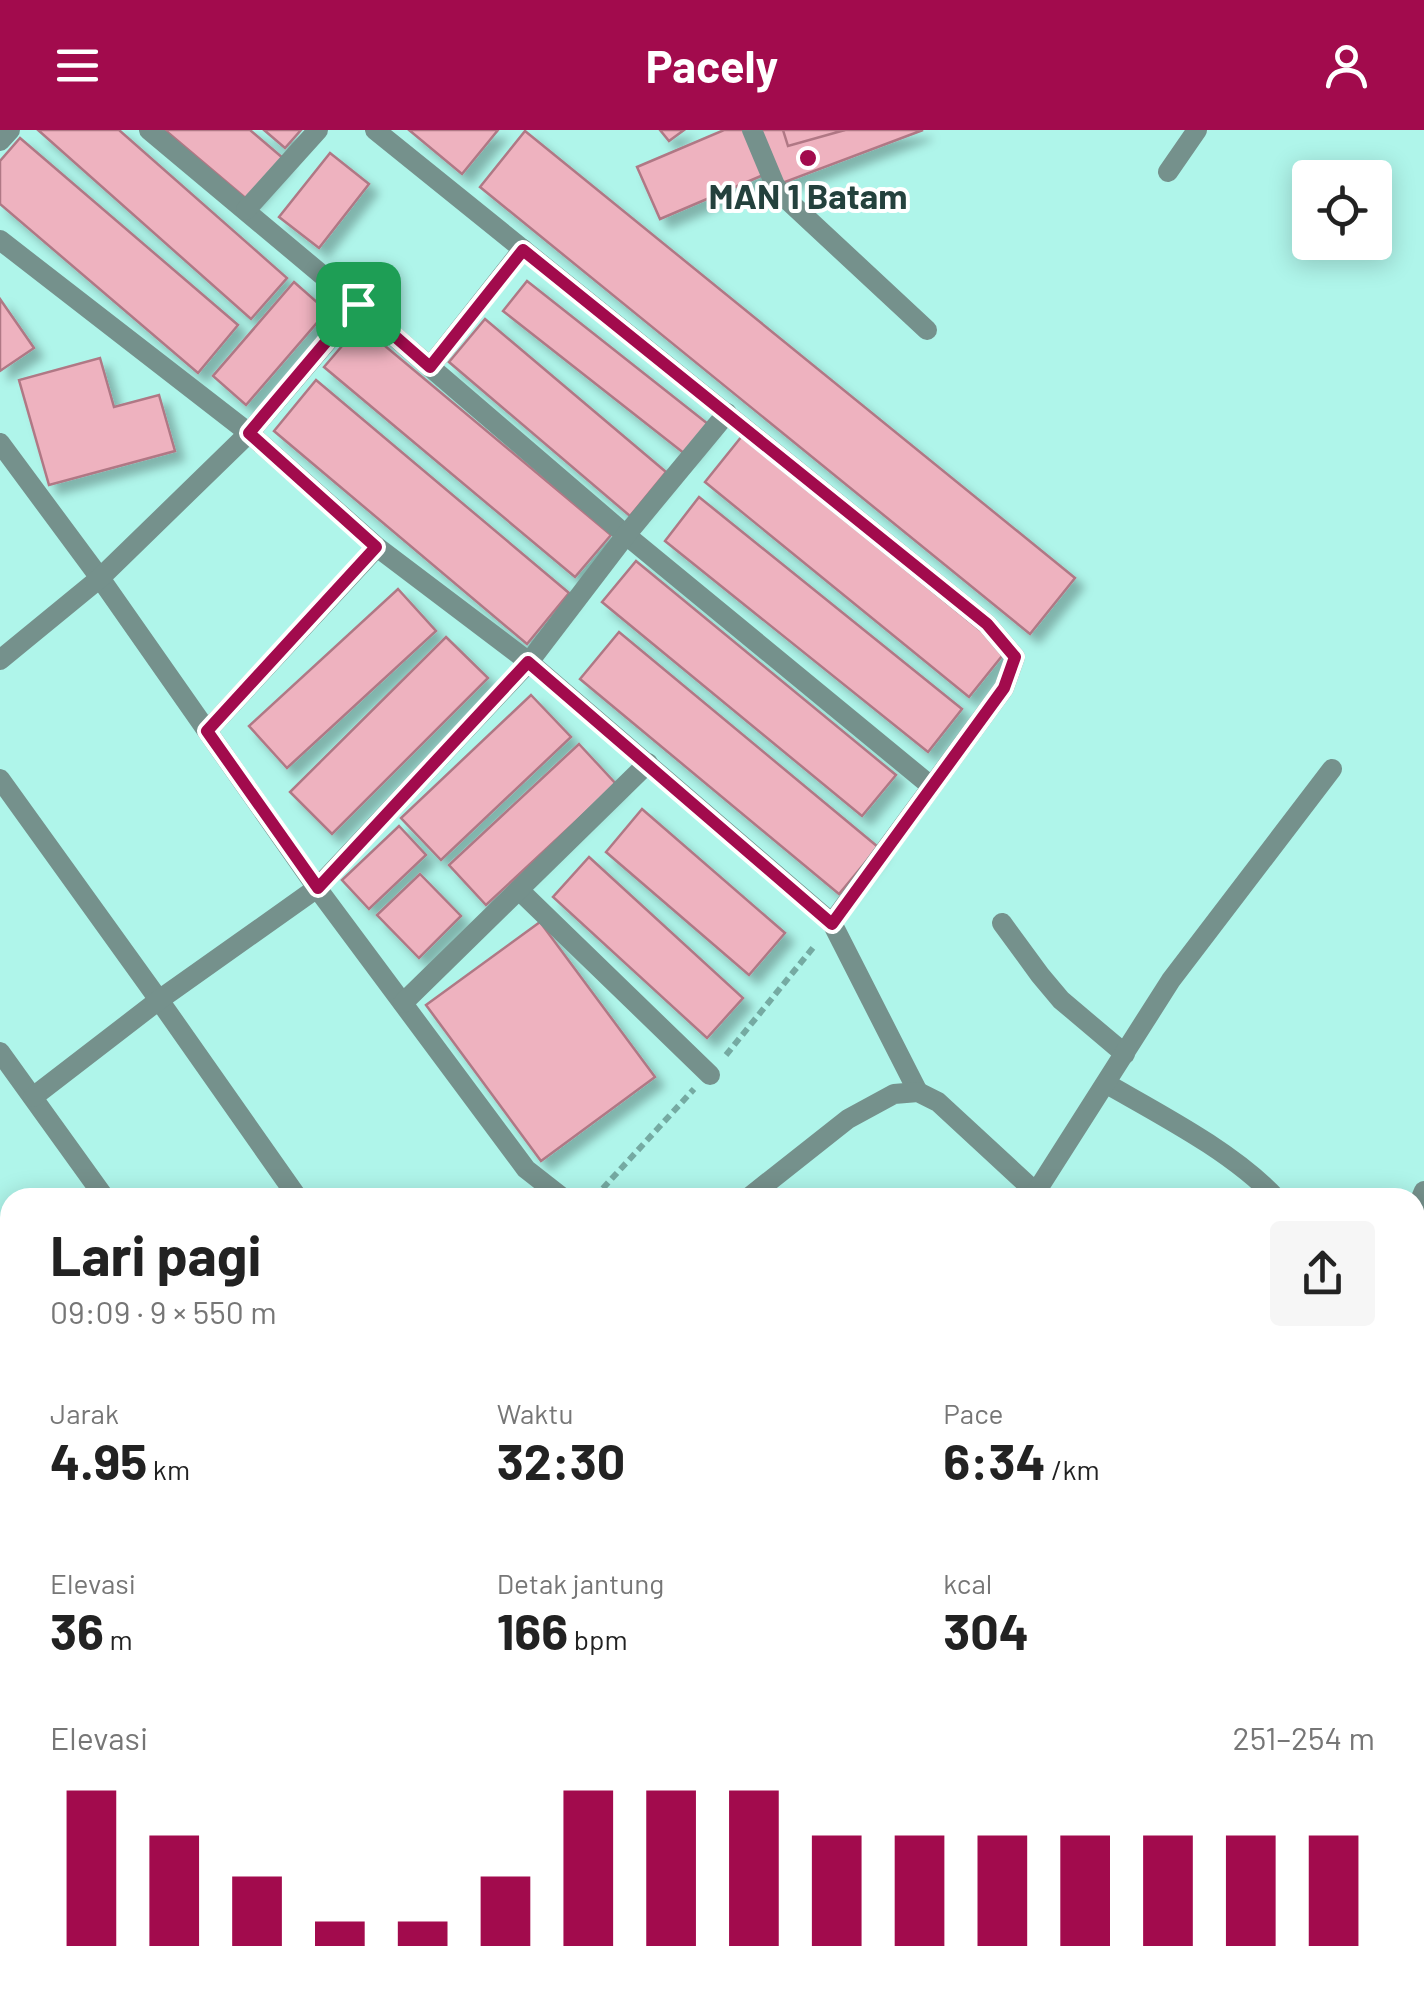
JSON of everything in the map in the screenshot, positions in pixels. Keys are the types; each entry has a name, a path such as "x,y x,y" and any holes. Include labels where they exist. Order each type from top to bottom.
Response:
{"street":[{"path":"0,141 10,130"},
{"path":"149,130 626,535 931,786"},
{"path":"246,210 318,130"},
{"path":"375,130 987,624 1015,657 1004,688 832,924"},
{"path":"752,130 783,196 927,330"},
{"path":"1168,172 1197,130"},
{"path":"0,240 249,433 376,547 528,662 832,924 918,1092"},
{"path":"430,367 523,250"},
{"path":"0,660 100,578 249,433 358,304"},
{"path":"33,1097 160,1000 318,888 528,662 727,413"},
{"path":"0,444 403,1003 526,1169 550,1188"},
{"path":"207,731 376,547"},
{"path":"403,1003 648,764"},
{"path":"1040,1188 1171,980 1332,769"},
{"path":"3,789 160,1000 291,1188"},
{"path":"519,890 710,1074"},
{"path":"1002,922 1061,1000 1125,1054"},
{"path":"0,1052 99,1188"},
{"path":"1106,1084 1194,1134 1267,1188"},
{"path":"761,1188 848,1119 894,1094 918,1092 938,1102 1027,1188"}],"path":[{"path":"603,1188 710,1074 832,924"}],"building":[{"path":"38,130 119,130 287,278 251,319"},
{"path":"165,130 250,130 284,159 249,201"},
{"path":"264,130 301,130 285,148"},
{"path":"409,130 498,130 462,174"},
{"path":"660,130 684,130 669,141"},
{"path":"724,130 750,130 768,173 660,219 637,167"},
{"name":"MAN 1 Batam","path":"754,130 923,130 777,185"},
{"path":"783,130 845,130 788,146"},
{"path":"525,131 1075,578 1030,634 480,187"},
{"path":"20,138 238,325 198,373 0,204 0,161"},
{"path":"330,153 369,184 319,248 279,217"},
{"path":"527,281 708,424 685,454 503,311"},
{"path":"294,282 327,311 246,405 213,376"},
{"path":"0,299 34,348 0,371"},
{"path":"485,319 666,472 630,516 449,362"},
{"path":"360,325 611,535 575,577 324,367"},
{"path":"100,358 114,407 159,395 175,451 49,485 19,380"},
{"path":"316,380 569,593 527,644 274,431"},
{"path":"742,436 1006,651 969,697 705,482"},
{"path":"699,497 962,709 928,752 665,541"},
{"path":"636,561 896,775 862,816 602,602"},
{"path":"398,589 436,631 287,768 249,726"},
{"path":"619,632 878,847 839,894 580,679"},
{"path":"446,637 488,678 332,834 290,792"},
{"path":"531,695 571,737 441,860 401,818"},
{"path":"579,744 616,784 486,905 449,865"},
{"path":"642,809 785,933 749,975 606,852"},
{"path":"399,826 426,855 369,909 342,880"},
{"path":"589,857 743,998 707,1038 553,897"},
{"path":"420,874 461,916 419,958 377,915"},
{"path":"540,922 655,1077 541,1161 426,1005"}],"place":[{"name":"MAN 1 Batam","path":"808,158"}],"route":[{"path":"523,250 987,624 1015,657 1004,688 832,924 528,662 318,888 207,731 376,547 249,433 358,304 430,367 523,250"}]}
